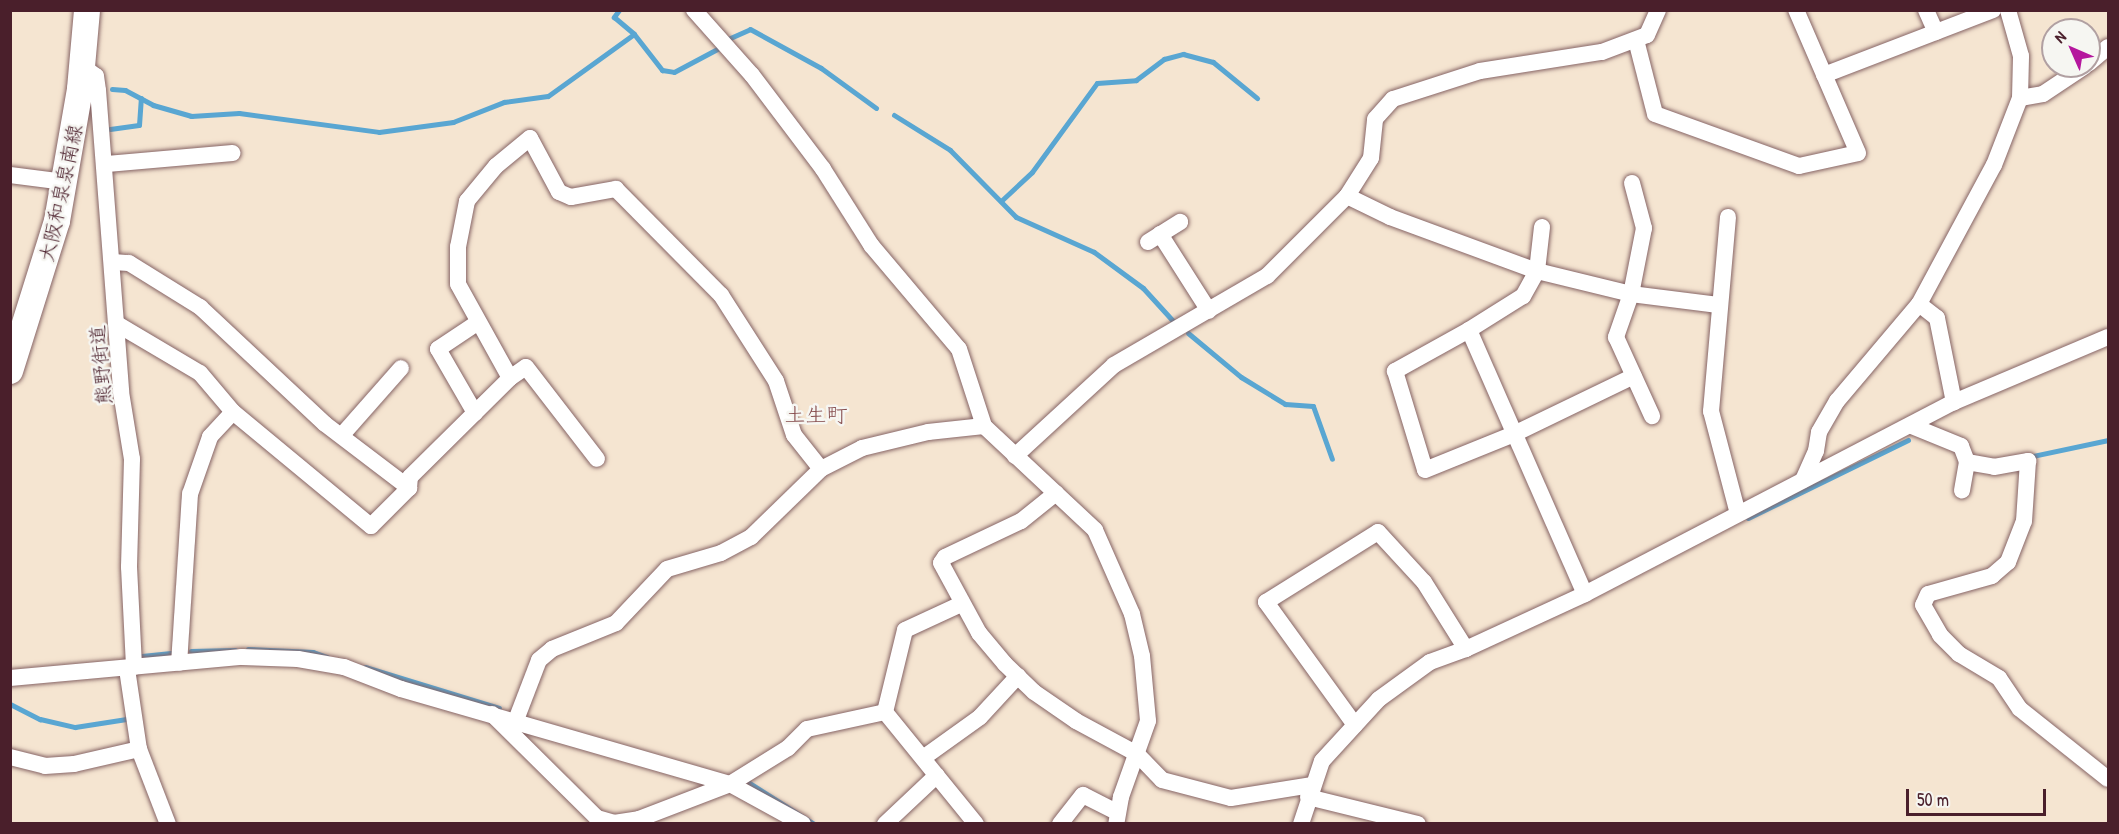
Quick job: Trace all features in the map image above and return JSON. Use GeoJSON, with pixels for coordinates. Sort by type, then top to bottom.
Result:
{"type":"FeatureCollection","features":[{"type":"Feature","properties":{"kind":"main road","name":"大阪和泉泉南線"},"geometry":{"type":"LineString","coordinates":[[10,371],[49,253],[65,182],[82,66],[87,10]]}},
{"type":"Feature","properties":{"kind":"street"},"geometry":{"type":"LineString","coordinates":[[694,10],[752,75],[823,169],[871,244],[959,349],[984,426],[1095,530],[1132,614],[1142,656],[1148,721],[1117,818],[1083,795],[1060,824]]}},
{"type":"Feature","properties":{"kind":"street"},"geometry":{"type":"LineString","coordinates":[[1015,456],[1114,365],[1161,334],[1209,311],[1267,276],[1347,196],[1371,158],[1375,119],[1393,99],[1480,71],[1602,52],[1647,35],[1658,10]]}},
{"type":"Feature","properties":{"kind":"street"},"geometry":{"type":"LineString","coordinates":[[1636,40],[1655,114],[1799,166],[1858,153],[1796,10]]}},
{"type":"Feature","properties":{"kind":"street"},"geometry":{"type":"LineString","coordinates":[[1926,10],[1936,32]]}},
{"type":"Feature","properties":{"kind":"street"},"geometry":{"type":"LineString","coordinates":[[1824,75],[1993,10]]}},
{"type":"Feature","properties":{"kind":"street"},"geometry":{"type":"LineString","coordinates":[[1803,480],[1816,451],[1819,432],[1836,401],[1919,304],[1994,165],[2020,98],[2021,56],[2008,10]]}},
{"type":"Feature","properties":{"kind":"street","name":"熊野街道"},"geometry":{"type":"LineString","coordinates":[[82,66],[96,76],[106,164],[121,392],[132,459],[129,567],[130,668],[139,749],[168,824]]}},
{"type":"Feature","properties":{"kind":"street"},"geometry":{"type":"LineString","coordinates":[[2020,98],[2043,94],[2067,78]]}},
{"type":"Feature","properties":{"kind":"street"},"geometry":{"type":"LineString","coordinates":[[510,378],[477,323],[458,284],[458,247],[467,201],[496,166],[530,138],[559,192],[571,197],[616,189],[721,295],[776,381],[794,435],[821,469]]}},
{"type":"Feature","properties":{"kind":"street"},"geometry":{"type":"LineString","coordinates":[[106,164],[233,153]]}},
{"type":"Feature","properties":{"kind":"street"},"geometry":{"type":"LineString","coordinates":[[10,176],[65,182]]}},
{"type":"Feature","properties":{"kind":"street"},"geometry":{"type":"LineString","coordinates":[[1632,183],[1644,228],[1631,294],[1616,337],[1652,416]]}},
{"type":"Feature","properties":{"kind":"street"},"geometry":{"type":"LineString","coordinates":[[1347,196],[1390,217],[1538,271],[1631,294],[1718,305]]}},
{"type":"Feature","properties":{"kind":"street"},"geometry":{"type":"LineString","coordinates":[[1728,217],[1718,305],[1711,411],[1738,514]]}},
{"type":"Feature","properties":{"kind":"street"},"geometry":{"type":"LineString","coordinates":[[1180,222],[1154,238],[1209,311]]}},
{"type":"Feature","properties":{"kind":"street"},"geometry":{"type":"LineString","coordinates":[[1542,227],[1538,271],[1523,296],[1469,330],[1395,371],[1425,470],[1514,434],[1634,376]]}},
{"type":"Feature","properties":{"kind":"street"},"geometry":{"type":"LineString","coordinates":[[113,261],[129,263],[200,308],[291,394],[409,488]]}},
{"type":"Feature","properties":{"kind":"street"},"geometry":{"type":"LineString","coordinates":[[1919,304],[1937,318],[1954,402]]}},
{"type":"Feature","properties":{"kind":"street"},"geometry":{"type":"LineString","coordinates":[[475,412],[438,349],[477,323]]}},
{"type":"Feature","properties":{"kind":"street"},"geometry":{"type":"LineString","coordinates":[[117,324],[200,373],[233,412],[370,526],[409,488],[410,477],[510,378],[526,367],[597,459]]}},
{"type":"Feature","properties":{"kind":"street"},"geometry":{"type":"LineString","coordinates":[[1469,330],[1585,594]]}},
{"type":"Feature","properties":{"kind":"street"},"geometry":{"type":"LineString","coordinates":[[1300,824],[1322,761],[1379,699],[1430,662],[1466,649],[1585,594],[1912,426],[1954,402],[2109,337]]}},
{"type":"Feature","properties":{"kind":"street"},"geometry":{"type":"LineString","coordinates":[[342,435],[402,368]]}},
{"type":"Feature","properties":{"kind":"street"},"geometry":{"type":"LineString","coordinates":[[179,663],[190,494],[210,437],[233,412]]}},
{"type":"Feature","properties":{"kind":"street"},"geometry":{"type":"LineString","coordinates":[[516,720],[539,660],[552,649],[616,623],[667,569],[721,554],[751,537],[821,469],[862,448],[928,432],[984,426]]}},
{"type":"Feature","properties":{"kind":"street"},"geometry":{"type":"LineString","coordinates":[[1912,426],[1961,446],[1967,462],[1962,491]]}},
{"type":"Feature","properties":{"kind":"street"},"geometry":{"type":"LineString","coordinates":[[1967,462],[1994,467],[2028,461],[2024,521],[2008,562],[1992,576],[1928,594],[1923,605],[1940,635],[1959,654],[1999,678],[2020,709],[2109,779]]}},
{"type":"Feature","properties":{"kind":"street"},"geometry":{"type":"LineString","coordinates":[[1056,493],[1020,521],[945,557],[941,563],[961,604],[979,633],[1018,676],[1076,721],[1137,754],[1162,780],[1232,798],[1310,791],[1418,824]]}},
{"type":"Feature","properties":{"kind":"street"},"geometry":{"type":"LineString","coordinates":[[1355,725],[1266,602],[1378,532],[1424,582],[1466,649]]}},
{"type":"Feature","properties":{"kind":"street"},"geometry":{"type":"LineString","coordinates":[[885,712],[905,630],[961,604]]}},
{"type":"Feature","properties":{"kind":"street"},"geometry":{"type":"LineString","coordinates":[[10,678],[242,657],[297,659],[344,668],[401,689],[516,720],[730,784],[803,824]]}},
{"type":"Feature","properties":{"kind":"street"},"geometry":{"type":"LineString","coordinates":[[923,758],[980,717],[1018,676]]}},
{"type":"Feature","properties":{"kind":"street"},"geometry":{"type":"LineString","coordinates":[[492,714],[597,818],[614,823],[638,821],[730,784],[788,748],[807,729],[885,712]]}},
{"type":"Feature","properties":{"kind":"street"},"geometry":{"type":"LineString","coordinates":[[885,712],[976,824]]}},
{"type":"Feature","properties":{"kind":"street"},"geometry":{"type":"LineString","coordinates":[[10,757],[45,766],[74,764],[139,749]]}},
{"type":"Feature","properties":{"kind":"street"},"geometry":{"type":"LineString","coordinates":[[885,824],[937,776]]}},
{"type":"Feature","properties":{"kind":"waterway"},"geometry":{"type":"LineString","coordinates":[[619,10],[614,17],[634,34]]}},
{"type":"Feature","properties":{"kind":"waterway"},"geometry":{"type":"LineString","coordinates":[[728,39],[750,29],[821,68],[876,108]]}},
{"type":"Feature","properties":{"kind":"waterway"},"geometry":{"type":"LineString","coordinates":[[112,89],[125,90],[153,105],[191,116],[239,113],[379,132],[453,122],[504,102],[548,96],[634,34],[662,70],[674,72],[717,49]]}},
{"type":"Feature","properties":{"kind":"waterway"},"geometry":{"type":"LineString","coordinates":[[1001,201],[1032,172],[1097,83],[1136,80],[1164,59],[1183,54],[1213,62],[1257,98]]}},
{"type":"Feature","properties":{"kind":"waterway"},"geometry":{"type":"LineString","coordinates":[[110,129],[139,125],[141,98]]}},
{"type":"Feature","properties":{"kind":"waterway"},"geometry":{"type":"LineString","coordinates":[[894,115],[950,150],[1016,217],[1094,252],[1143,288],[1173,321]]}},
{"type":"Feature","properties":{"kind":"waterway"},"geometry":{"type":"LineString","coordinates":[[1188,333],[1241,377],[1285,404],[1313,406],[1332,459]]}},
{"type":"Feature","properties":{"kind":"waterway"},"geometry":{"type":"LineString","coordinates":[[1748,518],[1908,440]]}},
{"type":"Feature","properties":{"kind":"waterway"},"geometry":{"type":"LineString","coordinates":[[2028,457],[2108,440]]}},
{"type":"Feature","properties":{"kind":"waterway"},"geometry":{"type":"LineString","coordinates":[[248,649],[313,652],[327,657]]}},
{"type":"Feature","properties":{"kind":"waterway"},"geometry":{"type":"LineString","coordinates":[[191,651],[235,650]]}},
{"type":"Feature","properties":{"kind":"waterway"},"geometry":{"type":"LineString","coordinates":[[142,656],[171,653]]}},
{"type":"Feature","properties":{"kind":"waterway"},"geometry":{"type":"LineString","coordinates":[[365,667],[499,708]]}},
{"type":"Feature","properties":{"kind":"waterway"},"geometry":{"type":"LineString","coordinates":[[10,704],[40,719],[75,727],[126,719]]}},
{"type":"Feature","properties":{"kind":"waterway"},"geometry":{"type":"LineString","coordinates":[[748,782],[814,824]]}},
{"type":"Feature","properties":{"kind":"district","name":"土生町"},"geometry":{"type":"Point","coordinates":[816,415]}}]}
